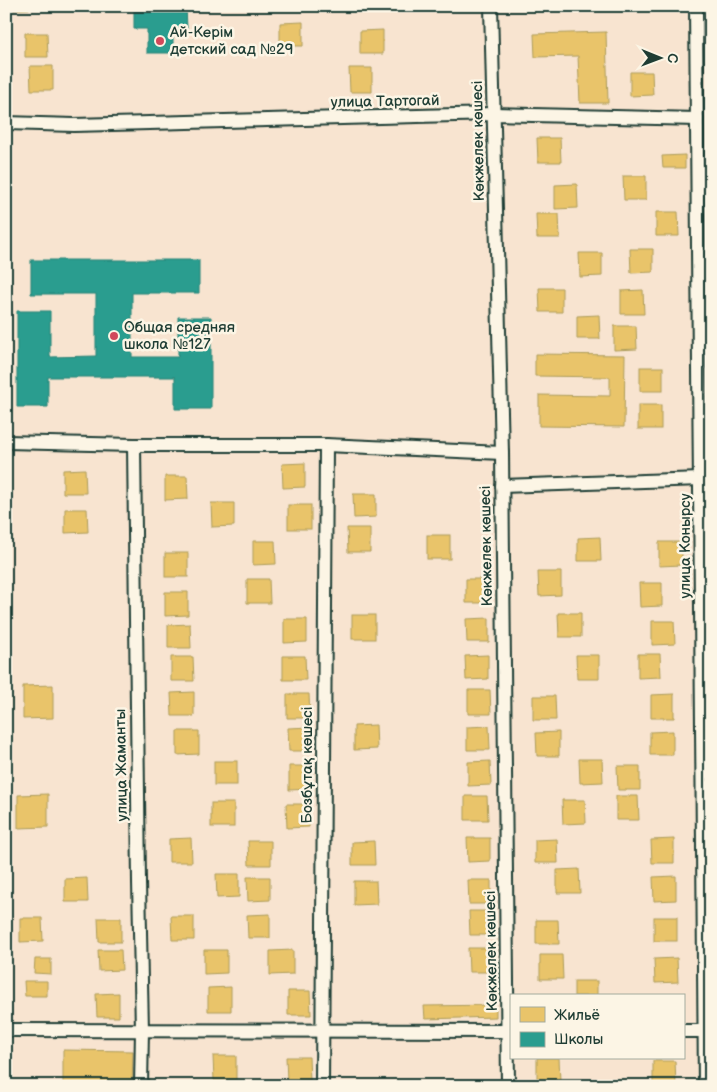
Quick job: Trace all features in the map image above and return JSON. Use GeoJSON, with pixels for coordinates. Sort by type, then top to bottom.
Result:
{"type":"FeatureCollection","features":[{"type":"Feature","properties":{"kind":"street","name":"Көкжелек көшесі"},"geometry":{"type":"LineString","coordinates":[[491,6],[502,453],[509,1031],[508,1086]]}},
{"type":"Feature","properties":{"kind":"street","name":"улица Конырсу"},"geometry":{"type":"LineString","coordinates":[[696,6],[706,476],[708,1031],[705,1086]]}},
{"type":"Feature","properties":{"kind":"street","name":"улица Тартогай"},"geometry":{"type":"LineString","coordinates":[[6,123],[74,125],[494,114],[697,119]]}},
{"type":"Feature","properties":{"kind":"street"},"geometry":{"type":"LineString","coordinates":[[6,442],[326,445],[502,453]]}},
{"type":"Feature","properties":{"kind":"street","name":"улица Жаманты"},"geometry":{"type":"LineString","coordinates":[[134,444],[142,1086]]}},
{"type":"Feature","properties":{"kind":"street","name":"Бозбұтақ көшесі"},"geometry":{"type":"LineString","coordinates":[[322,1086],[326,445]]}},
{"type":"Feature","properties":{"kind":"street"},"geometry":{"type":"LineString","coordinates":[[502,486],[706,476]]}},
{"type":"Feature","properties":{"kind":"street"},"geometry":{"type":"LineString","coordinates":[[6,1030],[509,1031]]}},
{"type":"Feature","properties":{"kind":"street"},"geometry":{"type":"LineString","coordinates":[[684,1031],[708,1031]]}},
{"type":"Feature","properties":{"kind":"building: Жильё"},"geometry":{"type":"Polygon","coordinates":[[[7,6],[29,6],[29,9],[7,10],[7,6]]]}},
{"type":"Feature","properties":{"kind":"building: Жильё"},"geometry":{"type":"Polygon","coordinates":[[[303,22],[303,46],[280,46],[280,23],[303,22]]]}},
{"type":"Feature","properties":{"kind":"building: Жильё"},"geometry":{"type":"Polygon","coordinates":[[[383,30],[383,54],[360,54],[360,31],[383,30]]]}},
{"type":"Feature","properties":{"kind":"building: Жильё"},"geometry":{"type":"Polygon","coordinates":[[[606,32],[608,103],[580,103],[578,56],[535,57],[534,34],[606,32]]]}},
{"type":"Feature","properties":{"kind":"building: Жильё"},"geometry":{"type":"Polygon","coordinates":[[[25,33],[47,33],[48,57],[25,57],[25,33]]]}},
{"type":"Feature","properties":{"kind":"building: Жильё"},"geometry":{"type":"Polygon","coordinates":[[[30,66],[53,66],[53,90],[31,90],[30,66]]]}},
{"type":"Feature","properties":{"kind":"building: Жильё"},"geometry":{"type":"Polygon","coordinates":[[[349,68],[372,68],[372,92],[350,92],[349,68]]]}},
{"type":"Feature","properties":{"kind":"building: Жильё"},"geometry":{"type":"Polygon","coordinates":[[[630,72],[652,72],[653,95],[630,96],[630,72]]]}},
{"type":"Feature","properties":{"kind":"building: Жильё"},"geometry":{"type":"Polygon","coordinates":[[[537,138],[560,138],[561,162],[538,162],[537,138]]]}},
{"type":"Feature","properties":{"kind":"building: Жильё"},"geometry":{"type":"Polygon","coordinates":[[[685,155],[685,168],[663,168],[662,156],[685,155]]]}},
{"type":"Feature","properties":{"kind":"building: Жильё"},"geometry":{"type":"Polygon","coordinates":[[[623,176],[646,176],[646,200],[624,200],[623,176]]]}},
{"type":"Feature","properties":{"kind":"building: Жильё"},"geometry":{"type":"Polygon","coordinates":[[[577,184],[578,208],[555,209],[555,185],[577,184]]]}},
{"type":"Feature","properties":{"kind":"building: Жильё"},"geometry":{"type":"Polygon","coordinates":[[[656,212],[678,212],[679,236],[656,236],[656,212]]]}},
{"type":"Feature","properties":{"kind":"building: Жильё"},"geometry":{"type":"Polygon","coordinates":[[[536,214],[559,214],[560,238],[537,238],[536,214]]]}},
{"type":"Feature","properties":{"kind":"building: Жильё"},"geometry":{"type":"Polygon","coordinates":[[[630,249],[653,249],[653,272],[631,273],[630,249]]]}},
{"type":"Feature","properties":{"kind":"building: Жильё"},"geometry":{"type":"Polygon","coordinates":[[[579,253],[602,253],[602,276],[580,277],[579,253]]]}},
{"type":"Feature","properties":{"kind":"building: Жильё"},"geometry":{"type":"Polygon","coordinates":[[[539,288],[562,288],[562,312],[540,312],[539,288]]]}},
{"type":"Feature","properties":{"kind":"building: Жильё"},"geometry":{"type":"Polygon","coordinates":[[[643,290],[644,314],[621,314],[621,291],[643,290]]]}},
{"type":"Feature","properties":{"kind":"building: Жильё"},"geometry":{"type":"Polygon","coordinates":[[[599,315],[600,339],[577,339],[577,316],[599,315]]]}},
{"type":"Feature","properties":{"kind":"building: Жильё"},"geometry":{"type":"Polygon","coordinates":[[[614,326],[636,326],[637,349],[614,350],[614,326]]]}},
{"type":"Feature","properties":{"kind":"building: Жильё"},"geometry":{"type":"Polygon","coordinates":[[[535,354],[625,355],[624,427],[539,426],[539,395],[610,396],[610,377],[535,376],[535,354]]]}},
{"type":"Feature","properties":{"kind":"building: Жильё"},"geometry":{"type":"Polygon","coordinates":[[[640,367],[663,367],[663,391],[640,391],[640,367]]]}},
{"type":"Feature","properties":{"kind":"building: Жильё"},"geometry":{"type":"Polygon","coordinates":[[[638,405],[661,405],[661,429],[638,429],[638,405]]]}},
{"type":"Feature","properties":{"kind":"building: Жильё"},"geometry":{"type":"Polygon","coordinates":[[[305,463],[305,487],[283,488],[282,464],[305,463]]]}},
{"type":"Feature","properties":{"kind":"building: Жильё"},"geometry":{"type":"Polygon","coordinates":[[[85,469],[86,493],[63,493],[63,470],[85,469]]]}},
{"type":"Feature","properties":{"kind":"building: Жильё"},"geometry":{"type":"Polygon","coordinates":[[[165,476],[187,476],[188,499],[165,500],[165,476]]]}},
{"type":"Feature","properties":{"kind":"building: Жильё"},"geometry":{"type":"Polygon","coordinates":[[[353,494],[376,494],[376,517],[354,518],[353,494]]]}},
{"type":"Feature","properties":{"kind":"building: Жильё"},"geometry":{"type":"Polygon","coordinates":[[[211,503],[234,503],[234,526],[212,527],[211,503]]]}},
{"type":"Feature","properties":{"kind":"building: Жильё"},"geometry":{"type":"Polygon","coordinates":[[[288,505],[311,505],[311,529],[288,529],[288,505]]]}},
{"type":"Feature","properties":{"kind":"building: Жильё"},"geometry":{"type":"Polygon","coordinates":[[[65,509],[87,509],[88,532],[65,533],[65,509]]]}},
{"type":"Feature","properties":{"kind":"building: Жильё"},"geometry":{"type":"Polygon","coordinates":[[[347,528],[370,528],[370,552],[348,552],[347,528]]]}},
{"type":"Feature","properties":{"kind":"building: Жильё"},"geometry":{"type":"Polygon","coordinates":[[[427,535],[450,535],[450,559],[427,559],[427,535]]]}},
{"type":"Feature","properties":{"kind":"building: Жильё"},"geometry":{"type":"Polygon","coordinates":[[[600,537],[601,561],[578,561],[578,538],[600,537]]]}},
{"type":"Feature","properties":{"kind":"building: Жильё"},"geometry":{"type":"Polygon","coordinates":[[[253,541],[275,541],[276,564],[253,565],[253,541]]]}},
{"type":"Feature","properties":{"kind":"building: Жильё"},"geometry":{"type":"Polygon","coordinates":[[[659,542],[682,542],[682,565],[659,566],[659,542]]]}},
{"type":"Feature","properties":{"kind":"building: Жильё"},"geometry":{"type":"Polygon","coordinates":[[[165,553],[188,553],[188,577],[165,577],[165,553]]]}},
{"type":"Feature","properties":{"kind":"building: Жильё"},"geometry":{"type":"Polygon","coordinates":[[[538,572],[561,572],[561,595],[539,596],[538,572]]]}},
{"type":"Feature","properties":{"kind":"building: Жильё"},"geometry":{"type":"Polygon","coordinates":[[[247,579],[269,579],[270,603],[247,603],[247,579]]]}},
{"type":"Feature","properties":{"kind":"building: Жильё"},"geometry":{"type":"Polygon","coordinates":[[[466,579],[488,579],[489,603],[466,603],[466,579]]]}},
{"type":"Feature","properties":{"kind":"building: Жильё"},"geometry":{"type":"Polygon","coordinates":[[[639,583],[662,583],[662,606],[640,607],[639,583]]]}},
{"type":"Feature","properties":{"kind":"building: Жильё"},"geometry":{"type":"Polygon","coordinates":[[[165,592],[188,592],[188,615],[165,616],[165,592]]]}},
{"type":"Feature","properties":{"kind":"building: Жильё"},"geometry":{"type":"Polygon","coordinates":[[[558,613],[581,613],[581,637],[559,637],[558,613]]]}},
{"type":"Feature","properties":{"kind":"building: Жильё"},"geometry":{"type":"Polygon","coordinates":[[[352,615],[375,615],[375,639],[352,639],[352,615]]]}},
{"type":"Feature","properties":{"kind":"building: Жильё"},"geometry":{"type":"Polygon","coordinates":[[[489,618],[489,642],[467,642],[466,619],[489,618]]]}},
{"type":"Feature","properties":{"kind":"building: Жильё"},"geometry":{"type":"Polygon","coordinates":[[[284,619],[307,619],[307,642],[284,643],[284,619]]]}},
{"type":"Feature","properties":{"kind":"building: Жильё"},"geometry":{"type":"Polygon","coordinates":[[[652,621],[674,621],[675,644],[652,645],[652,621]]]}},
{"type":"Feature","properties":{"kind":"building: Жильё"},"geometry":{"type":"Polygon","coordinates":[[[190,624],[191,648],[168,648],[168,625],[190,624]]]}},
{"type":"Feature","properties":{"kind":"building: Жильё"},"geometry":{"type":"Polygon","coordinates":[[[638,654],[660,654],[661,677],[638,678],[638,654]]]}},
{"type":"Feature","properties":{"kind":"building: Жильё"},"geometry":{"type":"Polygon","coordinates":[[[488,655],[488,679],[466,680],[465,656],[488,655]]]}},
{"type":"Feature","properties":{"kind":"building: Жильё"},"geometry":{"type":"Polygon","coordinates":[[[576,655],[599,655],[599,679],[577,679],[576,655]]]}},
{"type":"Feature","properties":{"kind":"building: Жильё"},"geometry":{"type":"Polygon","coordinates":[[[283,656],[305,656],[306,680],[283,680],[283,656]]]}},
{"type":"Feature","properties":{"kind":"building: Жильё"},"geometry":{"type":"Polygon","coordinates":[[[171,657],[193,657],[194,681],[171,681],[171,657]]]}},
{"type":"Feature","properties":{"kind":"building: Жильё"},"geometry":{"type":"Polygon","coordinates":[[[53,685],[53,718],[23,719],[23,686],[53,685]]]}},
{"type":"Feature","properties":{"kind":"building: Жильё"},"geometry":{"type":"Polygon","coordinates":[[[468,690],[490,690],[491,714],[468,714],[468,690]]]}},
{"type":"Feature","properties":{"kind":"building: Жильё"},"geometry":{"type":"Polygon","coordinates":[[[194,692],[194,716],[172,716],[171,693],[194,692]]]}},
{"type":"Feature","properties":{"kind":"building: Жильё"},"geometry":{"type":"Polygon","coordinates":[[[287,694],[309,694],[310,718],[287,718],[287,694]]]}},
{"type":"Feature","properties":{"kind":"building: Жильё"},"geometry":{"type":"Polygon","coordinates":[[[674,694],[674,718],[651,718],[651,695],[674,694]]]}},
{"type":"Feature","properties":{"kind":"building: Жильё"},"geometry":{"type":"Polygon","coordinates":[[[533,696],[555,696],[556,720],[533,720],[533,696]]]}},
{"type":"Feature","properties":{"kind":"building: Жильё"},"geometry":{"type":"Polygon","coordinates":[[[376,725],[377,749],[354,750],[354,726],[376,725]]]}},
{"type":"Feature","properties":{"kind":"building: Жильё"},"geometry":{"type":"Polygon","coordinates":[[[489,726],[490,750],[467,750],[467,727],[489,726]]]}},
{"type":"Feature","properties":{"kind":"building: Жильё"},"geometry":{"type":"Polygon","coordinates":[[[311,727],[312,751],[289,751],[288,728],[311,727]]]}},
{"type":"Feature","properties":{"kind":"building: Жильё"},"geometry":{"type":"Polygon","coordinates":[[[177,731],[199,731],[199,754],[177,755],[177,731]]]}},
{"type":"Feature","properties":{"kind":"building: Жильё"},"geometry":{"type":"Polygon","coordinates":[[[673,731],[673,755],[650,755],[650,732],[673,731]]]}},
{"type":"Feature","properties":{"kind":"building: Жильё"},"geometry":{"type":"Polygon","coordinates":[[[559,732],[559,756],[537,756],[536,733],[559,732]]]}},
{"type":"Feature","properties":{"kind":"building: Жильё"},"geometry":{"type":"Polygon","coordinates":[[[579,759],[602,759],[603,782],[580,783],[579,759]]]}},
{"type":"Feature","properties":{"kind":"building: Жильё"},"geometry":{"type":"Polygon","coordinates":[[[214,761],[237,761],[237,785],[214,785],[214,761]]]}},
{"type":"Feature","properties":{"kind":"building: Жильё"},"geometry":{"type":"Polygon","coordinates":[[[490,761],[491,785],[468,786],[468,762],[490,761]]]}},
{"type":"Feature","properties":{"kind":"building: Жильё"},"geometry":{"type":"Polygon","coordinates":[[[289,766],[312,766],[312,789],[289,790],[289,766]]]}},
{"type":"Feature","properties":{"kind":"building: Жильё"},"geometry":{"type":"Polygon","coordinates":[[[617,766],[640,766],[640,790],[618,790],[617,766]]]}},
{"type":"Feature","properties":{"kind":"building: Жильё"},"geometry":{"type":"Polygon","coordinates":[[[48,794],[48,827],[18,828],[18,795],[48,794]]]}},
{"type":"Feature","properties":{"kind":"building: Жильё"},"geometry":{"type":"Polygon","coordinates":[[[465,796],[487,796],[488,820],[465,820],[465,796]]]}},
{"type":"Feature","properties":{"kind":"building: Жильё"},"geometry":{"type":"Polygon","coordinates":[[[616,796],[638,796],[639,820],[616,820],[616,796]]]}},
{"type":"Feature","properties":{"kind":"building: Жильё"},"geometry":{"type":"Polygon","coordinates":[[[562,800],[585,800],[586,823],[563,824],[562,800]]]}},
{"type":"Feature","properties":{"kind":"building: Жильё"},"geometry":{"type":"Polygon","coordinates":[[[211,803],[234,803],[234,827],[211,827],[211,803]]]}},
{"type":"Feature","properties":{"kind":"building: Жильё"},"geometry":{"type":"Polygon","coordinates":[[[286,804],[309,804],[309,827],[287,828],[286,804]]]}},
{"type":"Feature","properties":{"kind":"building: Жильё"},"geometry":{"type":"Polygon","coordinates":[[[191,838],[192,862],[169,862],[169,839],[191,838]]]}},
{"type":"Feature","properties":{"kind":"building: Жильё"},"geometry":{"type":"Polygon","coordinates":[[[467,838],[490,838],[490,861],[468,862],[467,838]]]}},
{"type":"Feature","properties":{"kind":"building: Жильё"},"geometry":{"type":"Polygon","coordinates":[[[557,839],[558,863],[535,863],[535,840],[557,839]]]}},
{"type":"Feature","properties":{"kind":"building: Жильё"},"geometry":{"type":"Polygon","coordinates":[[[674,839],[674,863],[652,863],[651,840],[674,839]]]}},
{"type":"Feature","properties":{"kind":"building: Жильё"},"geometry":{"type":"Polygon","coordinates":[[[248,841],[271,841],[271,865],[249,865],[248,841]]]}},
{"type":"Feature","properties":{"kind":"building: Жильё"},"geometry":{"type":"Polygon","coordinates":[[[374,841],[375,865],[352,865],[352,842],[374,841]]]}},
{"type":"Feature","properties":{"kind":"building: Жильё"},"geometry":{"type":"Polygon","coordinates":[[[579,869],[580,893],[557,893],[557,870],[579,869]]]}},
{"type":"Feature","properties":{"kind":"building: Жильё"},"geometry":{"type":"Polygon","coordinates":[[[216,874],[239,874],[239,897],[217,898],[216,874]]]}},
{"type":"Feature","properties":{"kind":"building: Жильё"},"geometry":{"type":"Polygon","coordinates":[[[676,876],[676,900],[654,901],[653,877],[676,876]]]}},
{"type":"Feature","properties":{"kind":"building: Жильё"},"geometry":{"type":"Polygon","coordinates":[[[247,877],[270,877],[270,900],[248,901],[247,877]]]}},
{"type":"Feature","properties":{"kind":"building: Жильё"},"geometry":{"type":"Polygon","coordinates":[[[87,878],[88,902],[65,902],[65,879],[87,878]]]}},
{"type":"Feature","properties":{"kind":"building: Жильё"},"geometry":{"type":"Polygon","coordinates":[[[468,880],[491,880],[491,904],[469,904],[468,880]]]}},
{"type":"Feature","properties":{"kind":"building: Жильё"},"geometry":{"type":"Polygon","coordinates":[[[354,881],[376,881],[377,904],[354,905],[354,881]]]}},
{"type":"Feature","properties":{"kind":"building: Жильё"},"geometry":{"type":"Polygon","coordinates":[[[469,911],[492,911],[492,935],[470,935],[469,911]]]}},
{"type":"Feature","properties":{"kind":"building: Жильё"},"geometry":{"type":"Polygon","coordinates":[[[270,914],[270,938],[248,938],[247,915],[270,914]]]}},
{"type":"Feature","properties":{"kind":"building: Жильё"},"geometry":{"type":"Polygon","coordinates":[[[171,916],[194,916],[194,940],[172,940],[171,916]]]}},
{"type":"Feature","properties":{"kind":"building: Жильё"},"geometry":{"type":"Polygon","coordinates":[[[654,917],[677,917],[677,941],[654,941],[654,917]]]}},
{"type":"Feature","properties":{"kind":"building: Жильё"},"geometry":{"type":"Polygon","coordinates":[[[20,918],[42,918],[43,941],[20,942],[20,918]]]}},
{"type":"Feature","properties":{"kind":"building: Жильё"},"geometry":{"type":"Polygon","coordinates":[[[98,918],[121,918],[121,942],[99,942],[98,918]]]}},
{"type":"Feature","properties":{"kind":"building: Жильё"},"geometry":{"type":"Polygon","coordinates":[[[536,920],[558,920],[559,944],[536,944],[536,920]]]}},
{"type":"Feature","properties":{"kind":"building: Жильё"},"geometry":{"type":"Polygon","coordinates":[[[468,948],[491,948],[491,972],[469,972],[468,948]]]}},
{"type":"Feature","properties":{"kind":"building: Жильё"},"geometry":{"type":"Polygon","coordinates":[[[98,950],[121,950],[122,970],[99,971],[98,950]]]}},
{"type":"Feature","properties":{"kind":"building: Жильё"},"geometry":{"type":"Polygon","coordinates":[[[204,950],[227,950],[227,973],[204,974],[204,950]]]}},
{"type":"Feature","properties":{"kind":"building: Жильё"},"geometry":{"type":"Polygon","coordinates":[[[293,950],[293,974],[270,975],[270,951],[293,950]]]}},
{"type":"Feature","properties":{"kind":"building: Жильё"},"geometry":{"type":"Polygon","coordinates":[[[540,955],[562,955],[563,979],[540,979],[540,955]]]}},
{"type":"Feature","properties":{"kind":"building: Жильё"},"geometry":{"type":"Polygon","coordinates":[[[677,958],[678,982],[655,983],[654,959],[677,958]]]}},
{"type":"Feature","properties":{"kind":"building: Жильё"},"geometry":{"type":"Polygon","coordinates":[[[35,959],[51,959],[51,974],[34,973],[35,959]]]}},
{"type":"Feature","properties":{"kind":"building: Жильё"},"geometry":{"type":"Polygon","coordinates":[[[24,981],[47,981],[47,996],[25,996],[24,981]]]}},
{"type":"Feature","properties":{"kind":"building: Жильё"},"geometry":{"type":"Polygon","coordinates":[[[574,981],[597,981],[597,994],[574,994],[574,981]]]}},
{"type":"Feature","properties":{"kind":"building: Жильё"},"geometry":{"type":"Polygon","coordinates":[[[231,987],[231,1011],[208,1011],[208,988],[231,987]]]}},
{"type":"Feature","properties":{"kind":"building: Жильё"},"geometry":{"type":"Polygon","coordinates":[[[288,991],[310,991],[311,1015],[288,1015],[288,991]]]}},
{"type":"Feature","properties":{"kind":"building: Жильё"},"geometry":{"type":"Polygon","coordinates":[[[119,993],[119,1017],[97,1017],[96,994],[119,993]]]}},
{"type":"Feature","properties":{"kind":"building: Жильё"},"geometry":{"type":"Polygon","coordinates":[[[496,1005],[496,1017],[425,1019],[424,1006],[496,1005]]]}},
{"type":"Feature","properties":{"kind":"building: Жильё"},"geometry":{"type":"Polygon","coordinates":[[[63,1050],[133,1051],[132,1086],[63,1086],[63,1050]]]}},
{"type":"Feature","properties":{"kind":"building: Жильё"},"geometry":{"type":"Polygon","coordinates":[[[213,1056],[236,1056],[236,1080],[214,1080],[213,1056]]]}},
{"type":"Feature","properties":{"kind":"building: Жильё"},"geometry":{"type":"Polygon","coordinates":[[[286,1057],[309,1057],[310,1081],[287,1081],[286,1057]]]}},
{"type":"Feature","properties":{"kind":"building: Жильё"},"geometry":{"type":"Polygon","coordinates":[[[537,1060],[559,1060],[560,1081],[537,1082],[537,1060]]]}},
{"type":"Feature","properties":{"kind":"building: Жильё"},"geometry":{"type":"Polygon","coordinates":[[[653,1061],[675,1061],[676,1085],[653,1085],[653,1061]]]}},
{"type":"Feature","properties":{"kind":"building: Школы","name":"Ай-Керім детский сад №29"},"geometry":{"type":"Polygon","coordinates":[[[134,6],[186,6],[187,29],[173,29],[173,53],[147,53],[147,29],[134,29],[134,6]]]}},
{"type":"Feature","properties":{"kind":"building: Школы","name":"Общая средняя школа №127"},"geometry":{"type":"Polygon","coordinates":[[[31,260],[199,260],[199,293],[132,293],[132,357],[178,357],[178,317],[211,317],[211,409],[175,409],[175,377],[48,377],[48,407],[17,407],[17,311],[50,311],[50,357],[96,356],[96,294],[31,294],[31,260]]]}},
{"type":"Feature","properties":{"kind":"place","name":"Ай-Керім детский сад №29"},"geometry":{"type":"Point","coordinates":[160,41]}},
{"type":"Feature","properties":{"kind":"place","name":"Общая средняя школа №127"},"geometry":{"type":"Point","coordinates":[114,336]}}]}
